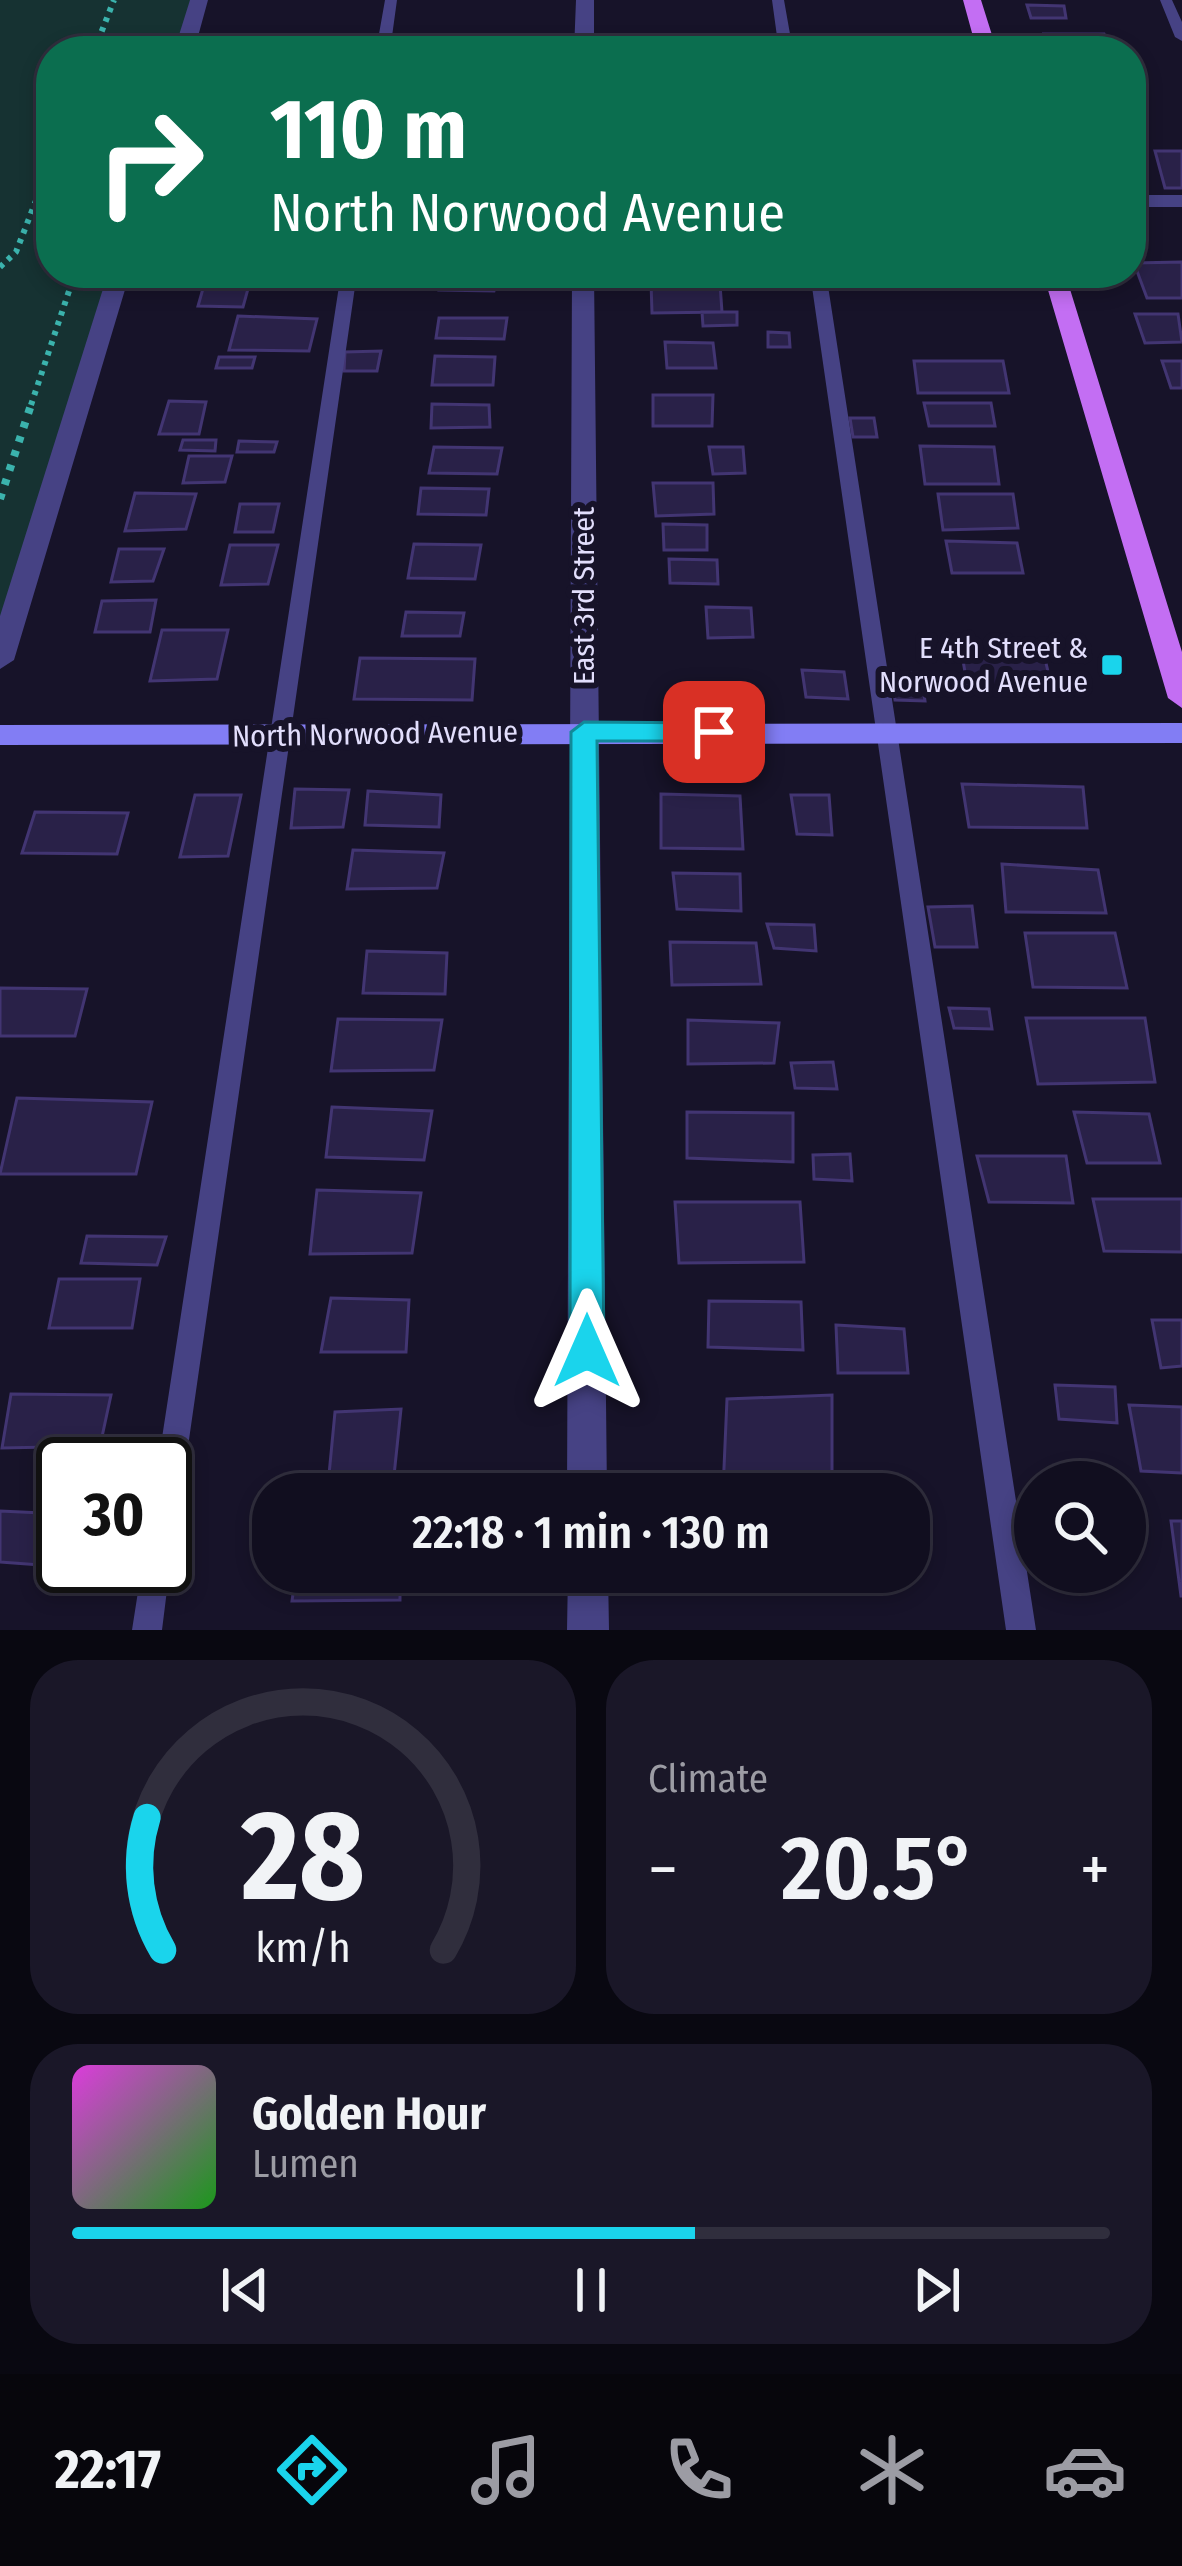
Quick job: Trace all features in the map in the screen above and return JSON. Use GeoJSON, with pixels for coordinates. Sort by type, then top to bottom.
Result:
{"type":"FeatureCollection","features":[{"type":"Feature","properties":{"kind":"main road"},"geometry":{"type":"LineString","coordinates":[[972,0],[983,36]]}},
{"type":"Feature","properties":{"kind":"main road"},"geometry":{"type":"LineString","coordinates":[[1059,288],[1182,698]]}},
{"type":"Feature","properties":{"kind":"street"},"geometry":{"type":"LineString","coordinates":[[188,36],[199,0]]}},
{"type":"Feature","properties":{"kind":"street"},"geometry":{"type":"LineString","coordinates":[[584,36],[585,0]]}},
{"type":"Feature","properties":{"kind":"street"},"geometry":{"type":"LineString","coordinates":[[1146,201],[1182,201]]}},
{"type":"Feature","properties":{"kind":"street"},"geometry":{"type":"LineString","coordinates":[[0,660],[113,288]]}},
{"type":"Feature","properties":{"kind":"street","name":"East 3rd Street"},"geometry":{"type":"LineString","coordinates":[[583,288],[587,1473]]}},
{"type":"Feature","properties":{"kind":"street","name":"North Norwood Avenue"},"geometry":{"type":"LineString","coordinates":[[0,735],[1182,733]]}},
{"type":"Feature","properties":{"kind":"street"},"geometry":{"type":"LineString","coordinates":[[588,1593],[588,1630]]}},
{"type":"Feature","properties":{"kind":"lane"},"geometry":{"type":"LineString","coordinates":[[385,36],[391,0]]}},
{"type":"Feature","properties":{"kind":"lane"},"geometry":{"type":"LineString","coordinates":[[778,0],[784,36]]}},
{"type":"Feature","properties":{"kind":"lane"},"geometry":{"type":"LineString","coordinates":[[1166,0],[1182,37]]}},
{"type":"Feature","properties":{"kind":"lane"},"geometry":{"type":"LineString","coordinates":[[176,1437],[348,288]]}},
{"type":"Feature","properties":{"kind":"lane"},"geometry":{"type":"LineString","coordinates":[[820,288],[1021,1630]]}},
{"type":"Feature","properties":{"kind":"lane"},"geometry":{"type":"LineString","coordinates":[[147,1630],[153,1593]]}},
{"type":"Feature","properties":{"kind":"path"},"geometry":{"type":"LineString","coordinates":[[100,36],[114,0]]}},
{"type":"Feature","properties":{"kind":"path"},"geometry":{"type":"LineString","coordinates":[[0,267],[16,252],[36,201]]}},
{"type":"Feature","properties":{"kind":"path"},"geometry":{"type":"LineString","coordinates":[[0,499],[70,288]]}},
{"type":"Feature","properties":{"kind":"green space"},"geometry":{"type":"Polygon","coordinates":[[[0,0],[199,0],[188,36],[36,36],[36,288],[114,288],[0,660],[0,0]]]}},
{"type":"Feature","properties":{"kind":"building"},"geometry":{"type":"Polygon","coordinates":[[[1027,5],[1064,6],[1066,18],[1031,18],[1027,5]]]}},
{"type":"Feature","properties":{"kind":"building"},"geometry":{"type":"Polygon","coordinates":[[[1044,34],[1105,36],[1045,36],[1044,34]]]}},
{"type":"Feature","properties":{"kind":"building"},"geometry":{"type":"Polygon","coordinates":[[[1155,151],[1182,151],[1182,188],[1165,188],[1155,151]]]}},
{"type":"Feature","properties":{"kind":"building"},"geometry":{"type":"Polygon","coordinates":[[[1182,262],[1182,298],[1147,298],[1146,263],[1182,262]]]}},
{"type":"Feature","properties":{"kind":"building"},"geometry":{"type":"Polygon","coordinates":[[[203,288],[248,288],[243,307],[198,306],[203,288]]]}},
{"type":"Feature","properties":{"kind":"building"},"geometry":{"type":"Polygon","coordinates":[[[439,288],[495,288],[494,291],[439,288]]]}},
{"type":"Feature","properties":{"kind":"building"},"geometry":{"type":"Polygon","coordinates":[[[651,288],[720,288],[722,312],[652,313],[651,288]]]}},
{"type":"Feature","properties":{"kind":"building"},"geometry":{"type":"Polygon","coordinates":[[[702,312],[737,312],[737,325],[703,326],[702,312]]]}},
{"type":"Feature","properties":{"kind":"building"},"geometry":{"type":"Polygon","coordinates":[[[1135,314],[1178,314],[1182,342],[1145,343],[1135,314]]]}},
{"type":"Feature","properties":{"kind":"building"},"geometry":{"type":"Polygon","coordinates":[[[238,316],[317,319],[309,351],[229,350],[238,316]]]}},
{"type":"Feature","properties":{"kind":"building"},"geometry":{"type":"Polygon","coordinates":[[[439,318],[507,318],[504,339],[436,338],[439,318]]]}},
{"type":"Feature","properties":{"kind":"building"},"geometry":{"type":"Polygon","coordinates":[[[768,332],[789,333],[790,347],[768,347],[768,332]]]}},
{"type":"Feature","properties":{"kind":"building"},"geometry":{"type":"Polygon","coordinates":[[[665,342],[713,343],[716,368],[667,368],[665,342]]]}},
{"type":"Feature","properties":{"kind":"building"},"geometry":{"type":"Polygon","coordinates":[[[381,351],[377,371],[344,371],[345,352],[381,351]]]}},
{"type":"Feature","properties":{"kind":"building"},"geometry":{"type":"Polygon","coordinates":[[[435,356],[495,357],[493,385],[432,385],[435,356]]]}},
{"type":"Feature","properties":{"kind":"building"},"geometry":{"type":"Polygon","coordinates":[[[219,357],[255,357],[252,368],[216,368],[219,357]]]}},
{"type":"Feature","properties":{"kind":"building"},"geometry":{"type":"Polygon","coordinates":[[[914,361],[1003,361],[1009,393],[918,393],[914,361]]]}},
{"type":"Feature","properties":{"kind":"building"},"geometry":{"type":"Polygon","coordinates":[[[1162,361],[1182,361],[1182,388],[1171,388],[1162,361]]]}},
{"type":"Feature","properties":{"kind":"building"},"geometry":{"type":"Polygon","coordinates":[[[653,395],[713,395],[712,426],[653,426],[653,395]]]}},
{"type":"Feature","properties":{"kind":"building"},"geometry":{"type":"Polygon","coordinates":[[[169,401],[206,402],[199,434],[159,434],[169,401]]]}},
{"type":"Feature","properties":{"kind":"building"},"geometry":{"type":"Polygon","coordinates":[[[924,403],[991,403],[995,426],[929,426],[924,403]]]}},
{"type":"Feature","properties":{"kind":"building"},"geometry":{"type":"Polygon","coordinates":[[[432,404],[489,405],[490,427],[431,428],[432,404]]]}},
{"type":"Feature","properties":{"kind":"building"},"geometry":{"type":"Polygon","coordinates":[[[850,418],[874,418],[877,437],[853,437],[850,418]]]}},
{"type":"Feature","properties":{"kind":"building"},"geometry":{"type":"Polygon","coordinates":[[[183,440],[216,440],[215,451],[180,450],[183,440]]]}},
{"type":"Feature","properties":{"kind":"building"},"geometry":{"type":"Polygon","coordinates":[[[239,441],[277,442],[274,452],[237,452],[239,441]]]}},
{"type":"Feature","properties":{"kind":"building"},"geometry":{"type":"Polygon","coordinates":[[[920,446],[994,447],[999,484],[925,484],[920,446]]]}},
{"type":"Feature","properties":{"kind":"building"},"geometry":{"type":"Polygon","coordinates":[[[434,447],[502,448],[497,474],[429,473],[434,447]]]}},
{"type":"Feature","properties":{"kind":"building"},"geometry":{"type":"Polygon","coordinates":[[[709,447],[743,447],[745,473],[713,474],[709,447]]]}},
{"type":"Feature","properties":{"kind":"building"},"geometry":{"type":"Polygon","coordinates":[[[189,456],[232,456],[225,482],[183,483],[189,456]]]}},
{"type":"Feature","properties":{"kind":"building"},"geometry":{"type":"Polygon","coordinates":[[[653,483],[713,483],[714,514],[656,516],[653,483]]]}},
{"type":"Feature","properties":{"kind":"building"},"geometry":{"type":"Polygon","coordinates":[[[421,488],[489,489],[486,515],[418,514],[421,488]]]}},
{"type":"Feature","properties":{"kind":"building"},"geometry":{"type":"Polygon","coordinates":[[[135,493],[196,494],[186,529],[125,531],[135,493]]]}},
{"type":"Feature","properties":{"kind":"building"},"geometry":{"type":"Polygon","coordinates":[[[938,494],[1013,494],[1018,528],[943,530],[938,494]]]}},
{"type":"Feature","properties":{"kind":"building"},"geometry":{"type":"Polygon","coordinates":[[[240,504],[279,504],[273,532],[235,532],[240,504]]]}},
{"type":"Feature","properties":{"kind":"building"},"geometry":{"type":"Polygon","coordinates":[[[663,524],[707,525],[707,550],[664,550],[663,524]]]}},
{"type":"Feature","properties":{"kind":"building"},"geometry":{"type":"Polygon","coordinates":[[[946,541],[1017,543],[1023,573],[952,573],[946,541]]]}},
{"type":"Feature","properties":{"kind":"building"},"geometry":{"type":"Polygon","coordinates":[[[414,544],[481,545],[475,579],[408,578],[414,544]]]}},
{"type":"Feature","properties":{"kind":"building"},"geometry":{"type":"Polygon","coordinates":[[[230,545],[278,545],[268,584],[221,585],[230,545]]]}},
{"type":"Feature","properties":{"kind":"building"},"geometry":{"type":"Polygon","coordinates":[[[119,549],[164,549],[153,581],[111,582],[119,549]]]}},
{"type":"Feature","properties":{"kind":"building"},"geometry":{"type":"Polygon","coordinates":[[[669,559],[717,560],[718,584],[670,583],[669,559]]]}},
{"type":"Feature","properties":{"kind":"building"},"geometry":{"type":"Polygon","coordinates":[[[156,600],[150,632],[95,632],[102,601],[156,600]]]}},
{"type":"Feature","properties":{"kind":"building"},"geometry":{"type":"Polygon","coordinates":[[[706,607],[751,608],[753,637],[708,638],[706,607]]]}},
{"type":"Feature","properties":{"kind":"building"},"geometry":{"type":"Polygon","coordinates":[[[406,612],[464,613],[460,636],[402,636],[406,612]]]}},
{"type":"Feature","properties":{"kind":"building"},"geometry":{"type":"Polygon","coordinates":[[[162,630],[228,630],[217,679],[150,681],[162,630]]]}},
{"type":"Feature","properties":{"kind":"building"},"geometry":{"type":"Polygon","coordinates":[[[962,655],[1044,655],[1052,688],[968,689],[962,655]]]}},
{"type":"Feature","properties":{"kind":"building"},"geometry":{"type":"Polygon","coordinates":[[[360,658],[475,659],[472,700],[354,699],[360,658]]]}},
{"type":"Feature","properties":{"kind":"building"},"geometry":{"type":"Polygon","coordinates":[[[802,670],[844,672],[848,699],[806,697],[802,670]]]}},
{"type":"Feature","properties":{"kind":"building"},"geometry":{"type":"Polygon","coordinates":[[[892,673],[921,673],[925,701],[895,700],[892,673]]]}},
{"type":"Feature","properties":{"kind":"building"},"geometry":{"type":"Polygon","coordinates":[[[962,784],[1083,787],[1087,828],[969,827],[962,784]]]}},
{"type":"Feature","properties":{"kind":"building"},"geometry":{"type":"Polygon","coordinates":[[[295,789],[349,790],[343,827],[291,828],[295,789]]]}},
{"type":"Feature","properties":{"kind":"building"},"geometry":{"type":"Polygon","coordinates":[[[368,791],[441,795],[439,827],[365,825],[368,791]]]}},
{"type":"Feature","properties":{"kind":"building"},"geometry":{"type":"Polygon","coordinates":[[[661,794],[740,796],[743,849],[661,848],[661,794]]]}},
{"type":"Feature","properties":{"kind":"building"},"geometry":{"type":"Polygon","coordinates":[[[195,795],[241,795],[228,856],[180,857],[195,795]]]}},
{"type":"Feature","properties":{"kind":"building"},"geometry":{"type":"Polygon","coordinates":[[[791,795],[829,795],[832,835],[797,834],[791,795]]]}},
{"type":"Feature","properties":{"kind":"building"},"geometry":{"type":"Polygon","coordinates":[[[35,812],[128,813],[117,854],[22,853],[35,812]]]}},
{"type":"Feature","properties":{"kind":"building"},"geometry":{"type":"Polygon","coordinates":[[[353,850],[444,853],[437,888],[347,889],[353,850]]]}},
{"type":"Feature","properties":{"kind":"building"},"geometry":{"type":"Polygon","coordinates":[[[1002,864],[1098,870],[1106,913],[1006,912],[1002,864]]]}},
{"type":"Feature","properties":{"kind":"building"},"geometry":{"type":"Polygon","coordinates":[[[673,873],[740,874],[741,911],[677,909],[673,873]]]}},
{"type":"Feature","properties":{"kind":"building"},"geometry":{"type":"Polygon","coordinates":[[[972,906],[977,947],[935,947],[928,907],[972,906]]]}},
{"type":"Feature","properties":{"kind":"building"},"geometry":{"type":"Polygon","coordinates":[[[767,924],[814,925],[816,951],[774,948],[767,924]]]}},
{"type":"Feature","properties":{"kind":"building"},"geometry":{"type":"Polygon","coordinates":[[[1025,933],[1115,933],[1127,988],[1033,987],[1025,933]]]}},
{"type":"Feature","properties":{"kind":"building"},"geometry":{"type":"Polygon","coordinates":[[[670,942],[756,943],[761,984],[672,985],[670,942]]]}},
{"type":"Feature","properties":{"kind":"building"},"geometry":{"type":"Polygon","coordinates":[[[367,951],[447,953],[445,994],[363,993],[367,951]]]}},
{"type":"Feature","properties":{"kind":"building"},"geometry":{"type":"Polygon","coordinates":[[[0,988],[87,989],[75,1036],[0,1036],[0,988]]]}},
{"type":"Feature","properties":{"kind":"building"},"geometry":{"type":"Polygon","coordinates":[[[949,1008],[989,1009],[992,1029],[954,1028],[949,1008]]]}},
{"type":"Feature","properties":{"kind":"building"},"geometry":{"type":"Polygon","coordinates":[[[1026,1018],[1145,1018],[1155,1082],[1038,1084],[1026,1018]]]}},
{"type":"Feature","properties":{"kind":"building"},"geometry":{"type":"Polygon","coordinates":[[[338,1019],[442,1020],[434,1070],[331,1071],[338,1019]]]}},
{"type":"Feature","properties":{"kind":"building"},"geometry":{"type":"Polygon","coordinates":[[[688,1020],[779,1023],[774,1063],[688,1064],[688,1020]]]}},
{"type":"Feature","properties":{"kind":"building"},"geometry":{"type":"Polygon","coordinates":[[[833,1062],[837,1089],[795,1088],[791,1063],[833,1062]]]}},
{"type":"Feature","properties":{"kind":"building"},"geometry":{"type":"Polygon","coordinates":[[[17,1098],[152,1102],[136,1174],[0,1174],[17,1098]]]}},
{"type":"Feature","properties":{"kind":"building"},"geometry":{"type":"Polygon","coordinates":[[[332,1107],[432,1111],[424,1160],[326,1157],[332,1107]]]}},
{"type":"Feature","properties":{"kind":"building"},"geometry":{"type":"Polygon","coordinates":[[[687,1112],[793,1113],[793,1162],[687,1158],[687,1112]]]}},
{"type":"Feature","properties":{"kind":"building"},"geometry":{"type":"Polygon","coordinates":[[[1074,1112],[1149,1114],[1160,1163],[1087,1163],[1074,1112]]]}},
{"type":"Feature","properties":{"kind":"building"},"geometry":{"type":"Polygon","coordinates":[[[850,1154],[852,1181],[814,1179],[813,1155],[850,1154]]]}},
{"type":"Feature","properties":{"kind":"building"},"geometry":{"type":"Polygon","coordinates":[[[977,1156],[1066,1156],[1073,1203],[989,1202],[977,1156]]]}},
{"type":"Feature","properties":{"kind":"building"},"geometry":{"type":"Polygon","coordinates":[[[317,1190],[421,1193],[412,1253],[310,1254],[317,1190]]]}},
{"type":"Feature","properties":{"kind":"building"},"geometry":{"type":"Polygon","coordinates":[[[1093,1199],[1182,1199],[1182,1252],[1104,1251],[1093,1199]]]}},
{"type":"Feature","properties":{"kind":"building"},"geometry":{"type":"Polygon","coordinates":[[[675,1202],[800,1202],[804,1262],[679,1263],[675,1202]]]}},
{"type":"Feature","properties":{"kind":"building"},"geometry":{"type":"Polygon","coordinates":[[[87,1236],[166,1237],[157,1265],[81,1263],[87,1236]]]}},
{"type":"Feature","properties":{"kind":"building"},"geometry":{"type":"Polygon","coordinates":[[[59,1279],[140,1279],[132,1328],[49,1328],[59,1279]]]}},
{"type":"Feature","properties":{"kind":"building"},"geometry":{"type":"Polygon","coordinates":[[[331,1298],[409,1300],[406,1352],[321,1352],[331,1298]]]}},
{"type":"Feature","properties":{"kind":"building"},"geometry":{"type":"Polygon","coordinates":[[[709,1301],[801,1302],[803,1350],[708,1347],[709,1301]]]}},
{"type":"Feature","properties":{"kind":"building"},"geometry":{"type":"Polygon","coordinates":[[[1152,1320],[1182,1320],[1182,1366],[1161,1368],[1152,1320]]]}},
{"type":"Feature","properties":{"kind":"building"},"geometry":{"type":"Polygon","coordinates":[[[836,1325],[904,1329],[908,1373],[838,1373],[836,1325]]]}},
{"type":"Feature","properties":{"kind":"building"},"geometry":{"type":"Polygon","coordinates":[[[1055,1385],[1115,1387],[1117,1423],[1059,1419],[1055,1385]]]}},
{"type":"Feature","properties":{"kind":"building"},"geometry":{"type":"Polygon","coordinates":[[[11,1394],[111,1395],[102,1437],[36,1437],[36,1447],[2,1448],[11,1394]]]}},
{"type":"Feature","properties":{"kind":"building"},"geometry":{"type":"Polygon","coordinates":[[[832,1395],[832,1473],[724,1473],[727,1399],[832,1395]]]}},
{"type":"Feature","properties":{"kind":"building"},"geometry":{"type":"Polygon","coordinates":[[[1129,1405],[1182,1407],[1182,1473],[1146,1471],[1146,1461],[1139,1461],[1129,1405]]]}},
{"type":"Feature","properties":{"kind":"building"},"geometry":{"type":"Polygon","coordinates":[[[401,1409],[394,1473],[329,1473],[335,1412],[401,1409]]]}},
{"type":"Feature","properties":{"kind":"building"},"geometry":{"type":"Polygon","coordinates":[[[0,1511],[36,1513],[36,1565],[0,1562],[0,1511]]]}},
{"type":"Feature","properties":{"kind":"building"},"geometry":{"type":"Polygon","coordinates":[[[1171,1521],[1182,1521],[1182,1596],[1181,1596],[1171,1521]]]}},
{"type":"Feature","properties":{"kind":"building"},"geometry":{"type":"Polygon","coordinates":[[[293,1593],[400,1593],[400,1600],[292,1601],[293,1593]]]}},
{"type":"Feature","properties":{"kind":"place","name":"E 4th Street & Norwood Avenue"},"geometry":{"type":"Point","coordinates":[1112,665]}},
{"type":"Feature","properties":{"kind":"route"},"geometry":{"type":"LineString","coordinates":[[587,1351],[584,732],[714,732]]}}]}
